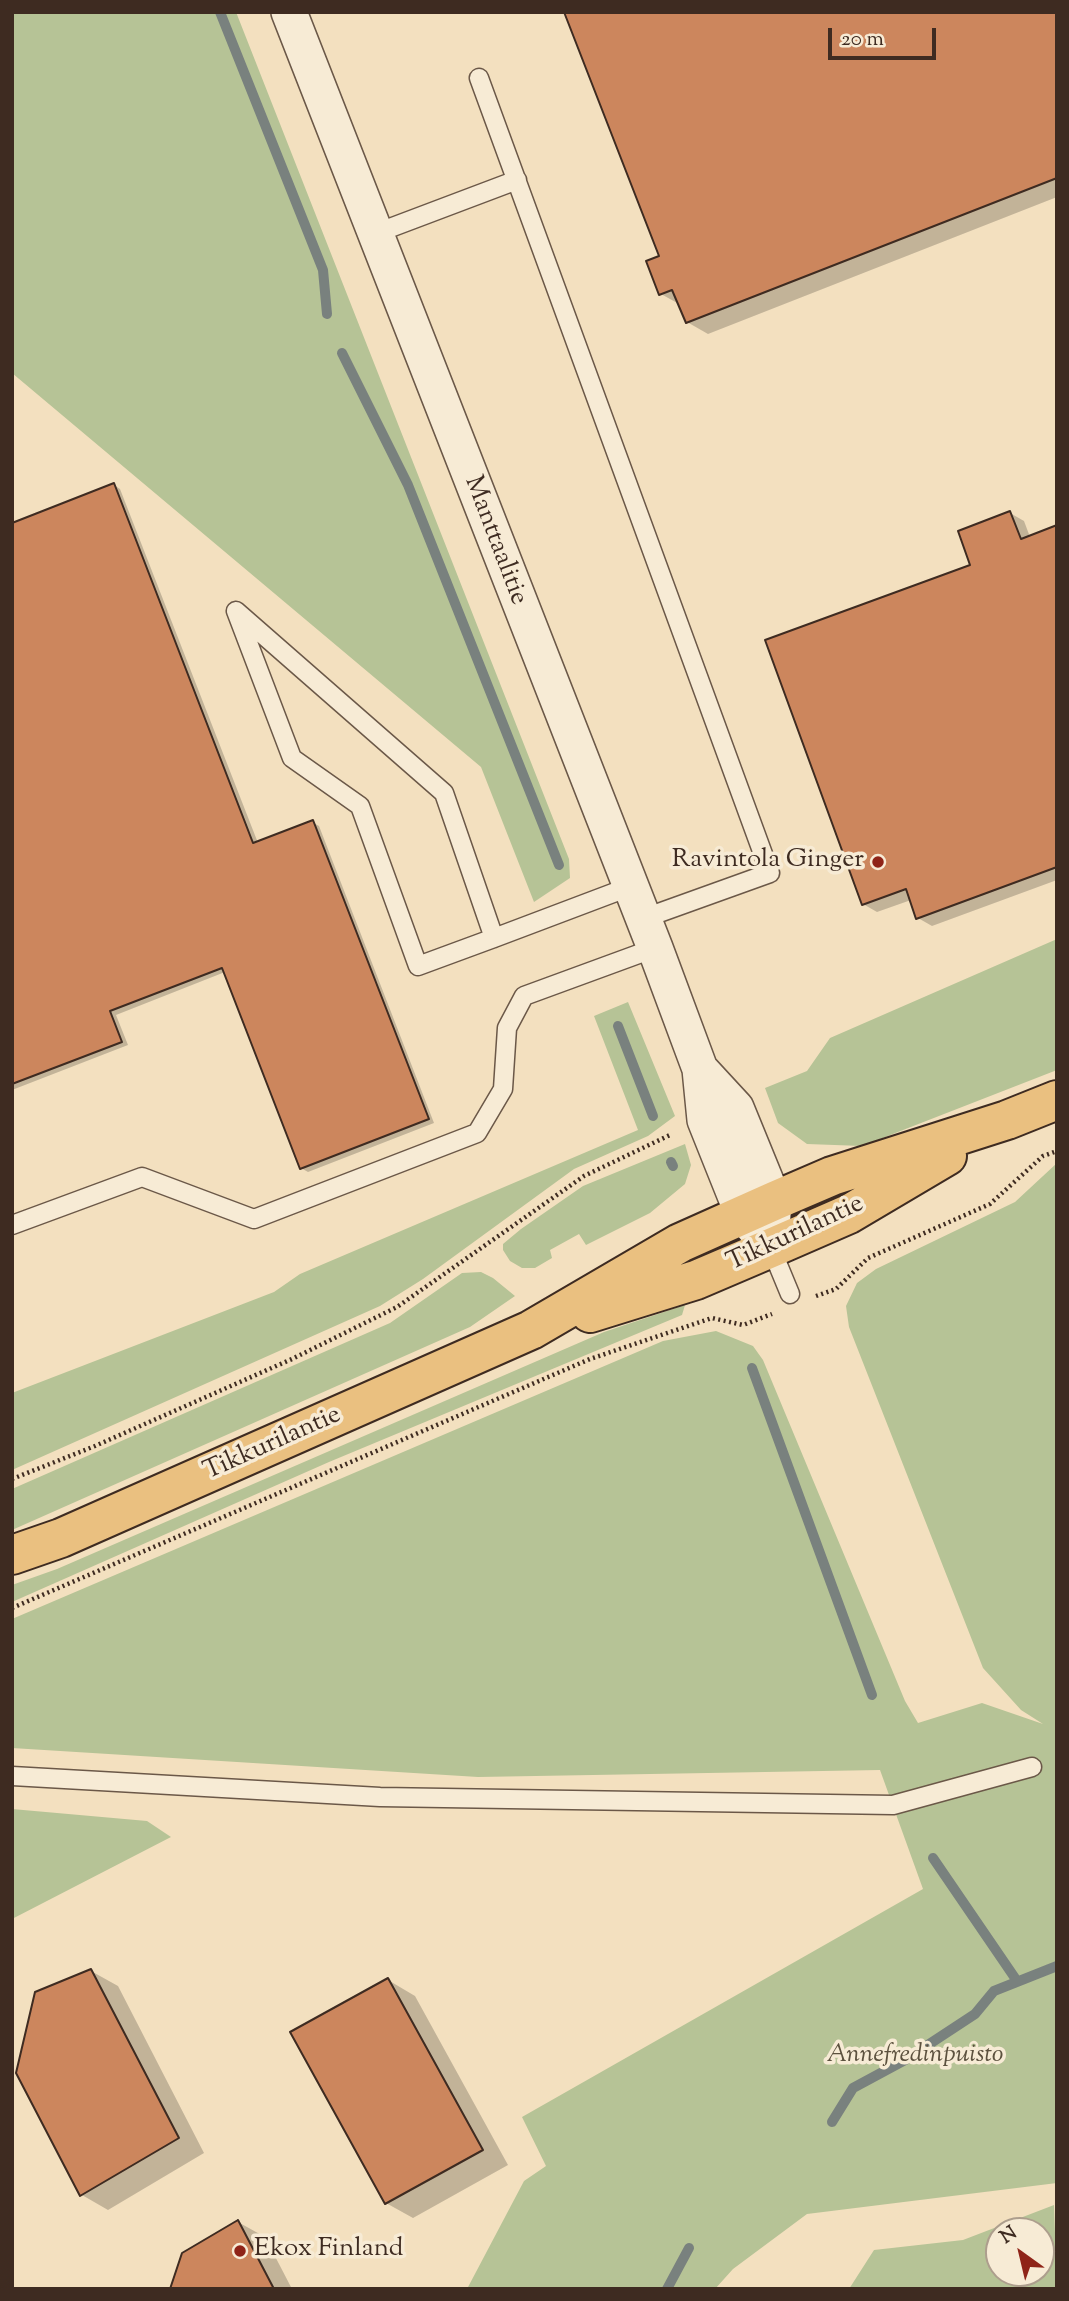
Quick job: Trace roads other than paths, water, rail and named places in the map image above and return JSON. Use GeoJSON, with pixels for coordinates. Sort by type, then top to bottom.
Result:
{"type":"FeatureCollection","features":[{"type":"Feature","properties":{"kind":"main road","name":"Tikkurilantie"},"geometry":{"type":"LineString","coordinates":[[531,1331],[680,1243],[758,1208],[832,1176],[1007,1120],[1057,1100]]}},
{"type":"Feature","properties":{"kind":"main road","name":"Tikkurilantie"},"geometry":{"type":"LineString","coordinates":[[12,1556],[61,1538],[531,1331],[696,1280],[771,1248],[849,1213],[1007,1120]]}},
{"type":"Feature","properties":{"kind":"street","name":"Manttaalitie"},"geometry":{"type":"LineString","coordinates":[[289,12],[700,1069],[736,1108],[758,1208],[771,1248]]}},
{"type":"Feature","properties":{"kind":"lane"},"geometry":{"type":"LineString","coordinates":[[479,78],[770,873],[642,918],[494,939],[418,966],[360,806],[292,758],[236,611],[444,793],[494,939]]}},
{"type":"Feature","properties":{"kind":"lane"},"geometry":{"type":"LineString","coordinates":[[374,234],[517,180]]}},
{"type":"Feature","properties":{"kind":"lane"},"geometry":{"type":"LineString","coordinates":[[12,1225],[142,1177],[254,1219],[477,1133],[503,1089],[507,1028],[524,996],[642,918]]}},
{"type":"Feature","properties":{"kind":"lane"},"geometry":{"type":"LineString","coordinates":[[771,1248],[790,1294]]}},
{"type":"Feature","properties":{"kind":"lane"},"geometry":{"type":"LineString","coordinates":[[12,1776],[380,1797],[893,1805],[1032,1767]]}},
{"type":"Feature","properties":{"kind":"waterway"},"geometry":{"type":"LineString","coordinates":[[220,12],[323,270],[327,314]]}},
{"type":"Feature","properties":{"kind":"waterway"},"geometry":{"type":"LineString","coordinates":[[342,353],[408,485],[559,865]]}},
{"type":"Feature","properties":{"kind":"waterway"},"geometry":{"type":"LineString","coordinates":[[618,1026],[653,1116]]}},
{"type":"Feature","properties":{"kind":"waterway"},"geometry":{"type":"LineString","coordinates":[[671,1162],[673,1166]]}},
{"type":"Feature","properties":{"kind":"waterway"},"geometry":{"type":"LineString","coordinates":[[752,1368],[872,1695]]}},
{"type":"Feature","properties":{"kind":"waterway"},"geometry":{"type":"LineString","coordinates":[[933,1858],[1017,1981]]}},
{"type":"Feature","properties":{"kind":"waterway"},"geometry":{"type":"LineString","coordinates":[[832,2122],[853,2088],[905,2060],[975,2014],[994,1991],[1057,1966]]}},
{"type":"Feature","properties":{"kind":"waterway"},"geometry":{"type":"LineString","coordinates":[[667,2289],[689,2248]]}},
{"type":"Feature","properties":{"kind":"place","name":"Ravintola Ginger"},"geometry":{"type":"Point","coordinates":[878,862]}},
{"type":"Feature","properties":{"kind":"place","name":"Ekox Finland"},"geometry":{"type":"Point","coordinates":[240,2251]}},
{"type":"Feature","properties":{"kind":"park label","name":"Annefredinpuisto"},"geometry":{"type":"Point","coordinates":[915,2057]}}]}
